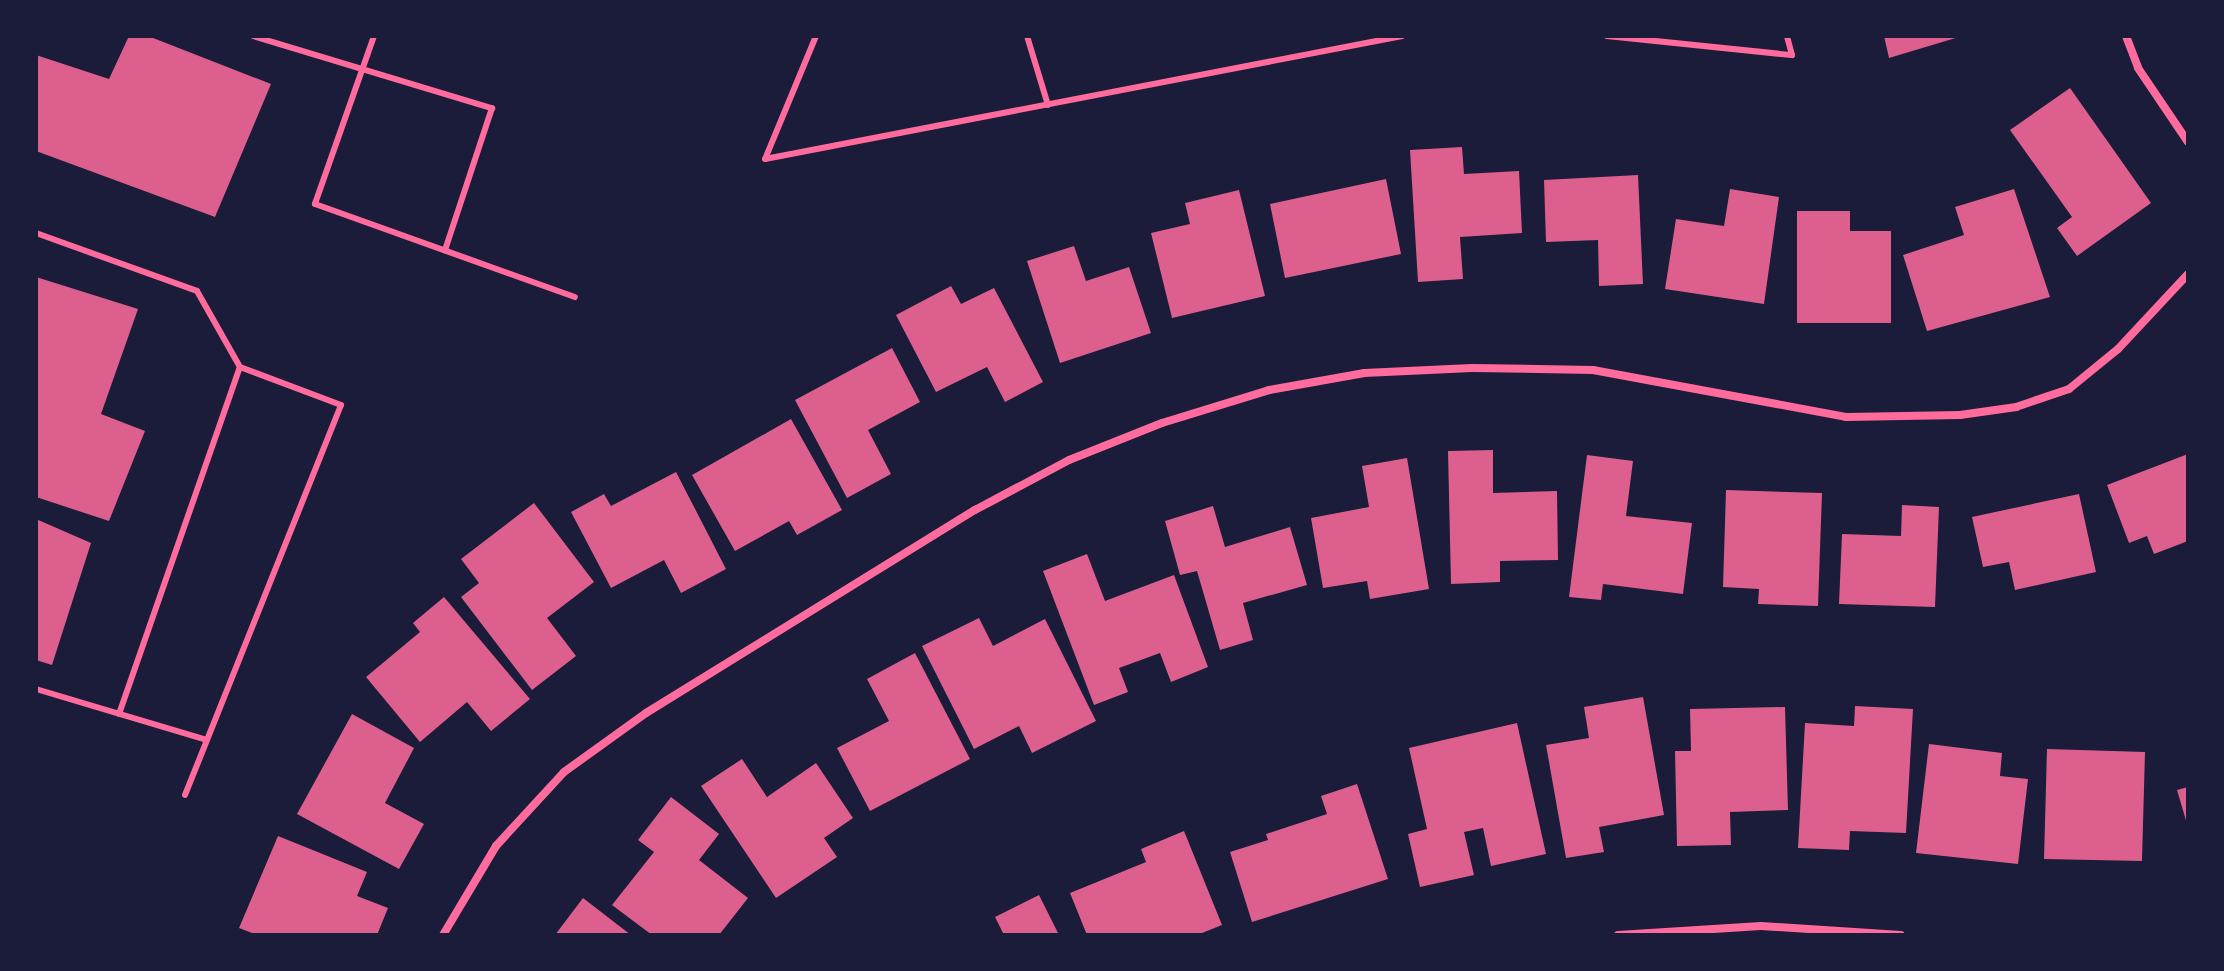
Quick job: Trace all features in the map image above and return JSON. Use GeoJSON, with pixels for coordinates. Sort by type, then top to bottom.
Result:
{"type":"FeatureCollection","features":[{"type":"Feature","properties":{"kind":"street"},"geometry":{"type":"LineString","coordinates":[[2126,36],[2138,68],[2188,142]]}},
{"type":"Feature","properties":{"kind":"street"},"geometry":{"type":"LineString","coordinates":[[443,935],[496,846],[564,772],[646,713],[975,510],[1069,460],[1162,423],[1269,390],[1364,373],[1472,368],[1593,370],[1846,417],[1960,415],[2016,407],[2069,389],[2118,349],[2188,274]]}},
{"type":"Feature","properties":{"kind":"street"},"geometry":{"type":"LineString","coordinates":[[1618,935],[1761,926],[1901,935]]}},
{"type":"Feature","properties":{"kind":"lane"},"geometry":{"type":"LineString","coordinates":[[253,36],[492,108],[445,250]]}},
{"type":"Feature","properties":{"kind":"lane"},"geometry":{"type":"LineString","coordinates":[[374,36],[315,204],[575,297]]}},
{"type":"Feature","properties":{"kind":"lane"},"geometry":{"type":"LineString","coordinates":[[816,36],[765,159],[1402,36]]}},
{"type":"Feature","properties":{"kind":"lane"},"geometry":{"type":"LineString","coordinates":[[1027,36],[1048,105]]}},
{"type":"Feature","properties":{"kind":"lane"},"geometry":{"type":"LineString","coordinates":[[1607,36],[1792,55],[1787,36]]}},
{"type":"Feature","properties":{"kind":"lane"},"geometry":{"type":"LineString","coordinates":[[36,233],[197,291],[240,367],[341,405],[185,795]]}},
{"type":"Feature","properties":{"kind":"lane"},"geometry":{"type":"LineString","coordinates":[[119,714],[240,367]]}},
{"type":"Feature","properties":{"kind":"lane"},"geometry":{"type":"LineString","coordinates":[[36,689],[207,740]]}},
{"type":"Feature","properties":{"kind":"building"},"geometry":{"type":"Polygon","coordinates":[[[129,36],[148,36],[271,84],[215,217],[36,151],[36,55],[109,79],[129,36]]]}},
{"type":"Feature","properties":{"kind":"building"},"geometry":{"type":"Polygon","coordinates":[[[1884,36],[1959,36],[1959,37],[1889,58],[1884,36]]]}},
{"type":"Feature","properties":{"kind":"building"},"geometry":{"type":"Polygon","coordinates":[[[2070,88],[2151,203],[2077,256],[2057,228],[2072,217],[2010,130],[2070,88]]]}},
{"type":"Feature","properties":{"kind":"building"},"geometry":{"type":"Polygon","coordinates":[[[1462,147],[1464,174],[1519,171],[1522,233],[1460,237],[1463,279],[1418,282],[1410,150],[1462,147]]]}},
{"type":"Feature","properties":{"kind":"building"},"geometry":{"type":"Polygon","coordinates":[[[1638,175],[1643,284],[1599,286],[1598,240],[1546,242],[1544,180],[1638,175]]]}},
{"type":"Feature","properties":{"kind":"building"},"geometry":{"type":"Polygon","coordinates":[[[1386,179],[1401,254],[1285,278],[1270,204],[1386,179]]]}},
{"type":"Feature","properties":{"kind":"building"},"geometry":{"type":"Polygon","coordinates":[[[1730,189],[1779,197],[1764,304],[1665,289],[1676,219],[1724,226],[1730,189]]]}},
{"type":"Feature","properties":{"kind":"building"},"geometry":{"type":"Polygon","coordinates":[[[2014,189],[2050,297],[1927,331],[1903,255],[1964,235],[1955,207],[2014,189]]]}},
{"type":"Feature","properties":{"kind":"building"},"geometry":{"type":"Polygon","coordinates":[[[1239,190],[1265,296],[1172,318],[1151,233],[1190,224],[1185,203],[1239,190]]]}},
{"type":"Feature","properties":{"kind":"building"},"geometry":{"type":"Polygon","coordinates":[[[1797,211],[1850,211],[1850,231],[1891,231],[1891,323],[1797,323],[1797,211]]]}},
{"type":"Feature","properties":{"kind":"building"},"geometry":{"type":"Polygon","coordinates":[[[1074,246],[1086,281],[1129,267],[1151,333],[1060,363],[1027,261],[1074,246]]]}},
{"type":"Feature","properties":{"kind":"building"},"geometry":{"type":"Polygon","coordinates":[[[36,277],[138,309],[101,414],[145,431],[109,521],[36,497],[36,277]]]}},
{"type":"Feature","properties":{"kind":"building"},"geometry":{"type":"Polygon","coordinates":[[[951,286],[961,304],[994,288],[1043,382],[1005,402],[987,367],[936,392],[896,315],[951,286]]]}},
{"type":"Feature","properties":{"kind":"building"},"geometry":{"type":"Polygon","coordinates":[[[892,348],[920,402],[868,430],[891,474],[847,498],[795,400],[892,348]]]}},
{"type":"Feature","properties":{"kind":"building"},"geometry":{"type":"Polygon","coordinates":[[[791,419],[842,510],[797,535],[789,521],[735,551],[692,475],[791,419]]]}},
{"type":"Feature","properties":{"kind":"building"},"geometry":{"type":"Polygon","coordinates":[[[1493,450],[1493,493],[1557,491],[1558,560],[1500,561],[1500,582],[1451,584],[1448,451],[1493,450]]]}},
{"type":"Feature","properties":{"kind":"building"},"geometry":{"type":"Polygon","coordinates":[[[2188,454],[2188,541],[2154,554],[2147,536],[2129,543],[2107,485],[2188,454]]]}},
{"type":"Feature","properties":{"kind":"building"},"geometry":{"type":"Polygon","coordinates":[[[1587,455],[1633,461],[1626,516],[1692,523],[1683,594],[1603,584],[1601,600],[1569,597],[1587,455]]]}},
{"type":"Feature","properties":{"kind":"building"},"geometry":{"type":"Polygon","coordinates":[[[1407,458],[1429,589],[1370,599],[1367,581],[1323,588],[1311,518],[1369,507],[1362,466],[1407,458]]]}},
{"type":"Feature","properties":{"kind":"building"},"geometry":{"type":"Polygon","coordinates":[[[676,472],[726,569],[681,593],[664,560],[611,588],[571,512],[604,494],[611,506],[676,472]]]}},
{"type":"Feature","properties":{"kind":"building"},"geometry":{"type":"Polygon","coordinates":[[[1726,490],[1822,493],[1818,606],[1758,604],[1759,589],[1723,587],[1726,490]]]}},
{"type":"Feature","properties":{"kind":"building"},"geometry":{"type":"Polygon","coordinates":[[[2079,494],[2096,572],[2015,590],[2009,562],[1983,567],[1972,517],[2079,494]]]}},
{"type":"Feature","properties":{"kind":"building"},"geometry":{"type":"Polygon","coordinates":[[[534,503],[594,582],[547,618],[576,656],[532,690],[461,597],[479,583],[461,559],[534,503]]]}},
{"type":"Feature","properties":{"kind":"building"},"geometry":{"type":"Polygon","coordinates":[[[1902,505],[1939,507],[1935,607],[1839,604],[1842,534],[1901,536],[1902,505]]]}},
{"type":"Feature","properties":{"kind":"building"},"geometry":{"type":"Polygon","coordinates":[[[1213,506],[1225,547],[1290,527],[1307,585],[1243,603],[1253,640],[1220,650],[1197,571],[1180,575],[1165,521],[1213,506]]]}},
{"type":"Feature","properties":{"kind":"building"},"geometry":{"type":"Polygon","coordinates":[[[36,519],[91,543],[52,665],[36,660],[36,519]]]}},
{"type":"Feature","properties":{"kind":"building"},"geometry":{"type":"Polygon","coordinates":[[[1087,554],[1105,601],[1174,575],[1208,667],[1171,682],[1160,653],[1119,668],[1128,692],[1094,705],[1043,571],[1087,554]]]}},
{"type":"Feature","properties":{"kind":"building"},"geometry":{"type":"Polygon","coordinates":[[[444,597],[530,699],[491,731],[467,702],[420,742],[366,677],[420,632],[413,623],[444,597]]]}},
{"type":"Feature","properties":{"kind":"building"},"geometry":{"type":"Polygon","coordinates":[[[979,618],[993,646],[1045,619],[1096,721],[1032,753],[1019,726],[974,749],[922,646],[979,618]]]}},
{"type":"Feature","properties":{"kind":"building"},"geometry":{"type":"Polygon","coordinates":[[[915,653],[970,759],[870,811],[837,748],[889,721],[867,679],[915,653]]]}},
{"type":"Feature","properties":{"kind":"building"},"geometry":{"type":"Polygon","coordinates":[[[1643,697],[1664,815],[1599,827],[1604,852],[1566,858],[1546,745],[1589,738],[1584,707],[1643,697]]]}},
{"type":"Feature","properties":{"kind":"building"},"geometry":{"type":"Polygon","coordinates":[[[1855,706],[1913,709],[1906,833],[1850,831],[1849,850],[1798,848],[1805,723],[1854,726],[1855,706]]]}},
{"type":"Feature","properties":{"kind":"building"},"geometry":{"type":"Polygon","coordinates":[[[1785,707],[1788,810],[1730,812],[1731,845],[1677,846],[1675,751],[1691,751],[1690,709],[1785,707]]]}},
{"type":"Feature","properties":{"kind":"building"},"geometry":{"type":"Polygon","coordinates":[[[352,714],[414,748],[385,803],[424,824],[399,869],[297,814],[352,714]]]}},
{"type":"Feature","properties":{"kind":"building"},"geometry":{"type":"Polygon","coordinates":[[[1517,723],[1546,854],[1491,866],[1483,828],[1464,832],[1474,875],[1420,887],[1408,834],[1427,829],[1409,748],[1517,723]]]}},
{"type":"Feature","properties":{"kind":"building"},"geometry":{"type":"Polygon","coordinates":[[[1929,744],[2002,753],[2000,776],[2028,779],[2018,864],[1916,853],[1929,744]]]}},
{"type":"Feature","properties":{"kind":"building"},"geometry":{"type":"Polygon","coordinates":[[[2047,749],[2145,752],[2142,861],[2044,859],[2047,749]]]}},
{"type":"Feature","properties":{"kind":"building"},"geometry":{"type":"Polygon","coordinates":[[[742,759],[767,797],[816,763],[853,818],[824,838],[837,857],[776,898],[701,786],[742,759]]]}},
{"type":"Feature","properties":{"kind":"building"},"geometry":{"type":"Polygon","coordinates":[[[1357,784],[1388,879],[1252,922],[1230,852],[1268,840],[1266,834],[1327,814],[1321,796],[1357,784]]]}},
{"type":"Feature","properties":{"kind":"building"},"geometry":{"type":"Polygon","coordinates":[[[2188,787],[2188,824],[2187,824],[2177,790],[2188,787]]]}},
{"type":"Feature","properties":{"kind":"building"},"geometry":{"type":"Polygon","coordinates":[[[671,797],[719,834],[699,860],[748,898],[719,935],[652,935],[612,905],[654,852],[638,840],[671,797]]]}},
{"type":"Feature","properties":{"kind":"building"},"geometry":{"type":"Polygon","coordinates":[[[1184,831],[1222,925],[1197,935],[1087,935],[1070,893],[1146,862],[1141,849],[1184,831]]]}},
{"type":"Feature","properties":{"kind":"building"},"geometry":{"type":"Polygon","coordinates":[[[278,836],[367,872],[357,896],[388,908],[377,935],[257,935],[239,928],[278,836]]]}},
{"type":"Feature","properties":{"kind":"building"},"geometry":{"type":"Polygon","coordinates":[[[1039,895],[1059,935],[998,935],[1003,933],[995,917],[1039,895]]]}},
{"type":"Feature","properties":{"kind":"building"},"geometry":{"type":"Polygon","coordinates":[[[583,898],[631,935],[555,935],[583,898]]]}}]}
